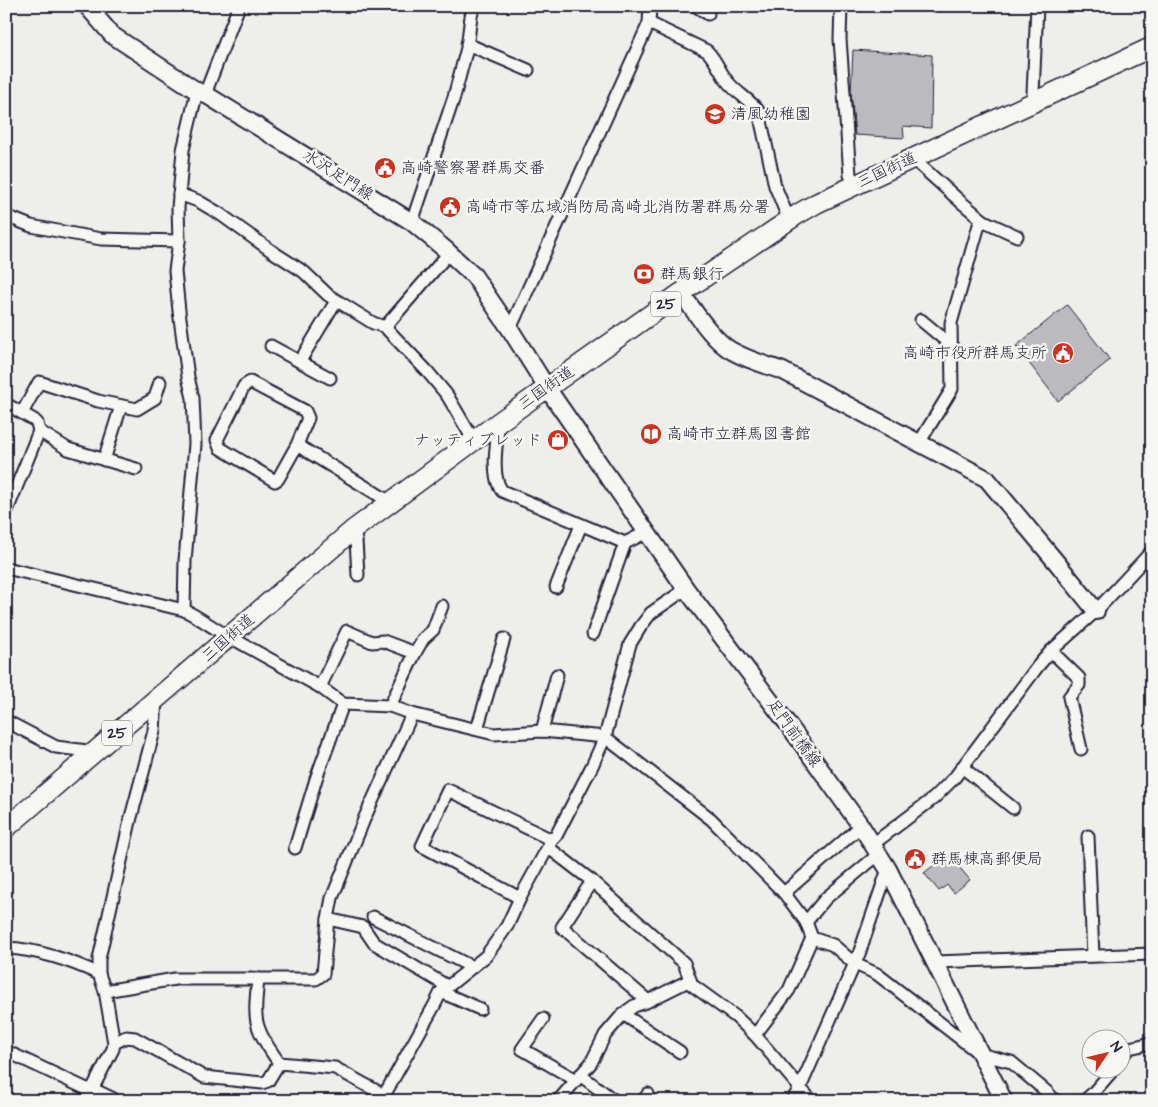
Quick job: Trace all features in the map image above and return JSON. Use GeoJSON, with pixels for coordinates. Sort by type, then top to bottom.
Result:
{"type":"FeatureCollection","features":[{"type":"Feature","properties":{"kind":"main road","name":"水沢足門線"},"geometry":{"type":"LineString","coordinates":[[88,6],[112,35],[201,93],[412,222],[450,253],[474,276],[547,388]]}},
{"type":"Feature","properties":{"kind":"main road","name":"三国街道"},"geometry":{"type":"LineString","coordinates":[[6,828],[353,530],[499,422],[681,293],[817,203],[1152,47]]}},
{"type":"Feature","properties":{"kind":"main road"},"geometry":{"type":"LineString","coordinates":[[681,293],[714,336],[730,351],[783,371],[987,480],[1096,611]]}},
{"type":"Feature","properties":{"kind":"main road","name":"足門前橋線"},"geometry":{"type":"LineString","coordinates":[[547,388],[686,589],[790,727],[876,849],[888,869],[1004,1101]]}},
{"type":"Feature","properties":{"kind":"main road"},"geometry":{"type":"LineString","coordinates":[[88,1096],[112,1101]]}},
{"type":"Feature","properties":{"kind":"street"},"geometry":{"type":"LineString","coordinates":[[184,610],[185,561],[195,444],[193,398],[185,358],[175,271],[179,241],[178,208],[183,150],[201,93],[240,6]]}},
{"type":"Feature","properties":{"kind":"street"},"geometry":{"type":"LineString","coordinates":[[412,222],[454,97],[474,6]]}},
{"type":"Feature","properties":{"kind":"street"},"geometry":{"type":"LineString","coordinates":[[510,329],[649,23],[650,6]]}},
{"type":"Feature","properties":{"kind":"street"},"geometry":{"type":"LineString","coordinates":[[696,6],[708,14]]}},
{"type":"Feature","properties":{"kind":"street"},"geometry":{"type":"LineString","coordinates":[[841,6],[840,39],[850,175],[855,185]]}},
{"type":"Feature","properties":{"kind":"street"},"geometry":{"type":"LineString","coordinates":[[1035,101],[1033,92],[1037,6]]}},
{"type":"Feature","properties":{"kind":"street"},"geometry":{"type":"LineString","coordinates":[[649,23],[707,51],[727,81],[760,112],[775,186],[789,220]]}},
{"type":"Feature","properties":{"kind":"street"},"geometry":{"type":"LineString","coordinates":[[467,44],[528,70]]}},
{"type":"Feature","properties":{"kind":"street"},"geometry":{"type":"LineString","coordinates":[[912,158],[984,220],[1017,236]]}},
{"type":"Feature","properties":{"kind":"street"},"geometry":{"type":"LineString","coordinates":[[179,194],[198,201],[220,214],[304,272],[328,296],[373,323],[386,327],[427,371],[446,395],[474,441]]}},
{"type":"Feature","properties":{"kind":"street"},"geometry":{"type":"LineString","coordinates":[[6,216],[31,226],[101,239],[179,241]]}},
{"type":"Feature","properties":{"kind":"street"},"geometry":{"type":"LineString","coordinates":[[918,443],[952,388],[950,323],[979,225],[984,220]]}},
{"type":"Feature","properties":{"kind":"street"},"geometry":{"type":"LineString","coordinates":[[386,327],[450,253]]}},
{"type":"Feature","properties":{"kind":"street"},"geometry":{"type":"LineString","coordinates":[[300,362],[336,301]]}},
{"type":"Feature","properties":{"kind":"street"},"geometry":{"type":"LineString","coordinates":[[921,320],[951,345]]}},
{"type":"Feature","properties":{"kind":"street"},"geometry":{"type":"LineString","coordinates":[[271,346],[330,378]]}},
{"type":"Feature","properties":{"kind":"street"},"geometry":{"type":"LineString","coordinates":[[22,413],[39,382],[98,401],[137,409],[155,398],[160,382]]}},
{"type":"Feature","properties":{"kind":"street"},"geometry":{"type":"LineString","coordinates":[[250,382],[305,412],[308,418],[297,445],[278,479],[275,481],[220,448],[217,440],[244,386],[250,382]]}},
{"type":"Feature","properties":{"kind":"street"},"geometry":{"type":"LineString","coordinates":[[6,404],[37,423],[39,431],[6,513]]}},
{"type":"Feature","properties":{"kind":"street"},"geometry":{"type":"LineString","coordinates":[[104,460],[121,406]]}},
{"type":"Feature","properties":{"kind":"street"},"geometry":{"type":"LineString","coordinates":[[499,422],[495,472],[498,486],[502,491],[625,543]]}},
{"type":"Feature","properties":{"kind":"street"},"geometry":{"type":"LineString","coordinates":[[39,431],[68,449],[136,469]]}},
{"type":"Feature","properties":{"kind":"street"},"geometry":{"type":"LineString","coordinates":[[297,445],[390,502]]}},
{"type":"Feature","properties":{"kind":"street"},"geometry":{"type":"LineString","coordinates":[[556,587],[581,524]]}},
{"type":"Feature","properties":{"kind":"street"},"geometry":{"type":"LineString","coordinates":[[353,530],[356,540],[358,575]]}},
{"type":"Feature","properties":{"kind":"street"},"geometry":{"type":"LineString","coordinates":[[593,634],[625,543],[647,532]]}},
{"type":"Feature","properties":{"kind":"street"},"geometry":{"type":"LineString","coordinates":[[806,922],[826,898],[876,849],[955,777],[1051,651],[1096,611],[1152,551]]}},
{"type":"Feature","properties":{"kind":"street"},"geometry":{"type":"LineString","coordinates":[[6,569],[192,613],[228,637],[320,687],[343,704],[390,706],[412,714],[494,734],[542,731],[605,736],[711,819],[784,893],[806,922],[812,938],[789,990],[755,1035]]}},
{"type":"Feature","properties":{"kind":"street"},"geometry":{"type":"LineString","coordinates":[[258,979],[256,1007],[258,1027],[265,1043],[279,1062],[335,1068],[383,1098],[444,989],[486,956],[507,926],[520,898],[561,827],[605,736],[630,644],[652,613],[686,589]]}},
{"type":"Feature","properties":{"kind":"street"},"geometry":{"type":"LineString","coordinates":[[390,706],[415,653],[423,639],[433,630],[442,606]]}},
{"type":"Feature","properties":{"kind":"street"},"geometry":{"type":"LineString","coordinates":[[320,687],[346,630],[372,642],[383,641],[415,653]]}},
{"type":"Feature","properties":{"kind":"street"},"geometry":{"type":"LineString","coordinates":[[477,729],[504,638]]}},
{"type":"Feature","properties":{"kind":"street"},"geometry":{"type":"LineString","coordinates":[[1051,651],[1079,678],[1079,685],[1070,697],[1081,749]]}},
{"type":"Feature","properties":{"kind":"street"},"geometry":{"type":"LineString","coordinates":[[542,731],[557,675]]}},
{"type":"Feature","properties":{"kind":"street"},"geometry":{"type":"LineString","coordinates":[[6,1051],[88,1096],[113,1049],[114,1043],[105,991],[99,974],[100,959],[130,821],[154,732],[156,700]]}},
{"type":"Feature","properties":{"kind":"street"},"geometry":{"type":"LineString","coordinates":[[295,848],[316,779],[343,704]]}},
{"type":"Feature","properties":{"kind":"street"},"geometry":{"type":"LineString","coordinates":[[105,991],[175,979],[316,979],[323,974],[328,919],[332,898],[345,863],[412,714]]}},
{"type":"Feature","properties":{"kind":"street"},"geometry":{"type":"LineString","coordinates":[[6,721],[56,747],[95,752]]}},
{"type":"Feature","properties":{"kind":"street"},"geometry":{"type":"LineString","coordinates":[[962,767],[1013,808]]}},
{"type":"Feature","properties":{"kind":"street"},"geometry":{"type":"LineString","coordinates":[[520,898],[422,846],[448,790],[551,844],[684,962],[692,985],[736,1017],[755,1035],[812,1101]]}},
{"type":"Feature","properties":{"kind":"street"},"geometry":{"type":"LineString","coordinates":[[784,893],[861,826]]}},
{"type":"Feature","properties":{"kind":"street"},"geometry":{"type":"LineString","coordinates":[[1088,836],[1093,956]]}},
{"type":"Feature","properties":{"kind":"street"},"geometry":{"type":"LineString","coordinates":[[792,1101],[800,1088],[860,954],[888,869]]}},
{"type":"Feature","properties":{"kind":"street"},"geometry":{"type":"LineString","coordinates":[[592,881],[562,928],[648,1001]]}},
{"type":"Feature","properties":{"kind":"street"},"geometry":{"type":"LineString","coordinates":[[373,918],[472,967]]}},
{"type":"Feature","properties":{"kind":"street"},"geometry":{"type":"LineString","coordinates":[[328,919],[362,928],[374,942],[444,989],[480,1009]]}},
{"type":"Feature","properties":{"kind":"street"},"geometry":{"type":"LineString","coordinates":[[812,938],[833,945],[855,964],[877,974],[980,1054],[1011,1062],[1055,1101]]}},
{"type":"Feature","properties":{"kind":"street"},"geometry":{"type":"LineString","coordinates":[[6,948],[53,956],[88,968],[99,974]]}},
{"type":"Feature","properties":{"kind":"street"},"geometry":{"type":"LineString","coordinates":[[935,962],[1152,954]]}},
{"type":"Feature","properties":{"kind":"street"},"geometry":{"type":"LineString","coordinates":[[558,1101],[591,1063],[605,1035],[622,1014],[634,1006],[690,980]]}},
{"type":"Feature","properties":{"kind":"street"},"geometry":{"type":"LineString","coordinates":[[622,1014],[680,1052]]}},
{"type":"Feature","properties":{"kind":"street"},"geometry":{"type":"LineString","coordinates":[[543,1020],[522,1049],[578,1077],[615,1101]]}},
{"type":"Feature","properties":{"kind":"street"},"geometry":{"type":"LineString","coordinates":[[114,1043],[126,1036],[135,1038],[204,1077],[262,1083],[268,1081],[279,1062]]}},
{"type":"Feature","properties":{"kind":"street"},"geometry":{"type":"LineString","coordinates":[[1130,1048],[1152,1043]]}},
{"type":"Feature","properties":{"kind":"street"},"geometry":{"type":"LineString","coordinates":[[1084,1101],[1105,1080]]}},
{"type":"Feature","properties":{"kind":"building"},"geometry":{"type":"Polygon","coordinates":[[[853,50],[932,55],[931,128],[903,126],[904,138],[855,135],[851,92],[853,50]]]}},
{"type":"Feature","properties":{"kind":"building","name":"高崎市役所群馬支所"},"geometry":{"type":"Polygon","coordinates":[[[1067,305],[1110,360],[1058,401],[1016,346],[1067,305]]]}},
{"type":"Feature","properties":{"kind":"building"},"geometry":{"type":"Polygon","coordinates":[[[948,854],[970,880],[954,893],[947,885],[939,891],[924,873],[948,854]]]}},
{"type":"Feature","properties":{"kind":"place","name":"清風幼稚園"},"geometry":{"type":"Point","coordinates":[715,114]}},
{"type":"Feature","properties":{"kind":"place","name":"高崎警察署群馬交番"},"geometry":{"type":"Point","coordinates":[385,168]}},
{"type":"Feature","properties":{"kind":"place","name":"高崎市等広域消防局高崎北消防署群馬分署"},"geometry":{"type":"Point","coordinates":[450,207]}},
{"type":"Feature","properties":{"kind":"place","name":"群馬銀行"},"geometry":{"type":"Point","coordinates":[644,274]}},
{"type":"Feature","properties":{"kind":"place","name":"高崎市役所群馬支所"},"geometry":{"type":"Point","coordinates":[1063,353]}},
{"type":"Feature","properties":{"kind":"place","name":"高崎市立群馬図書館"},"geometry":{"type":"Point","coordinates":[651,434]}},
{"type":"Feature","properties":{"kind":"place","name":"ナッティブレッド"},"geometry":{"type":"Point","coordinates":[558,440]}},
{"type":"Feature","properties":{"kind":"place","name":"群馬棟高郵便局"},"geometry":{"type":"Point","coordinates":[915,859]}}]}
